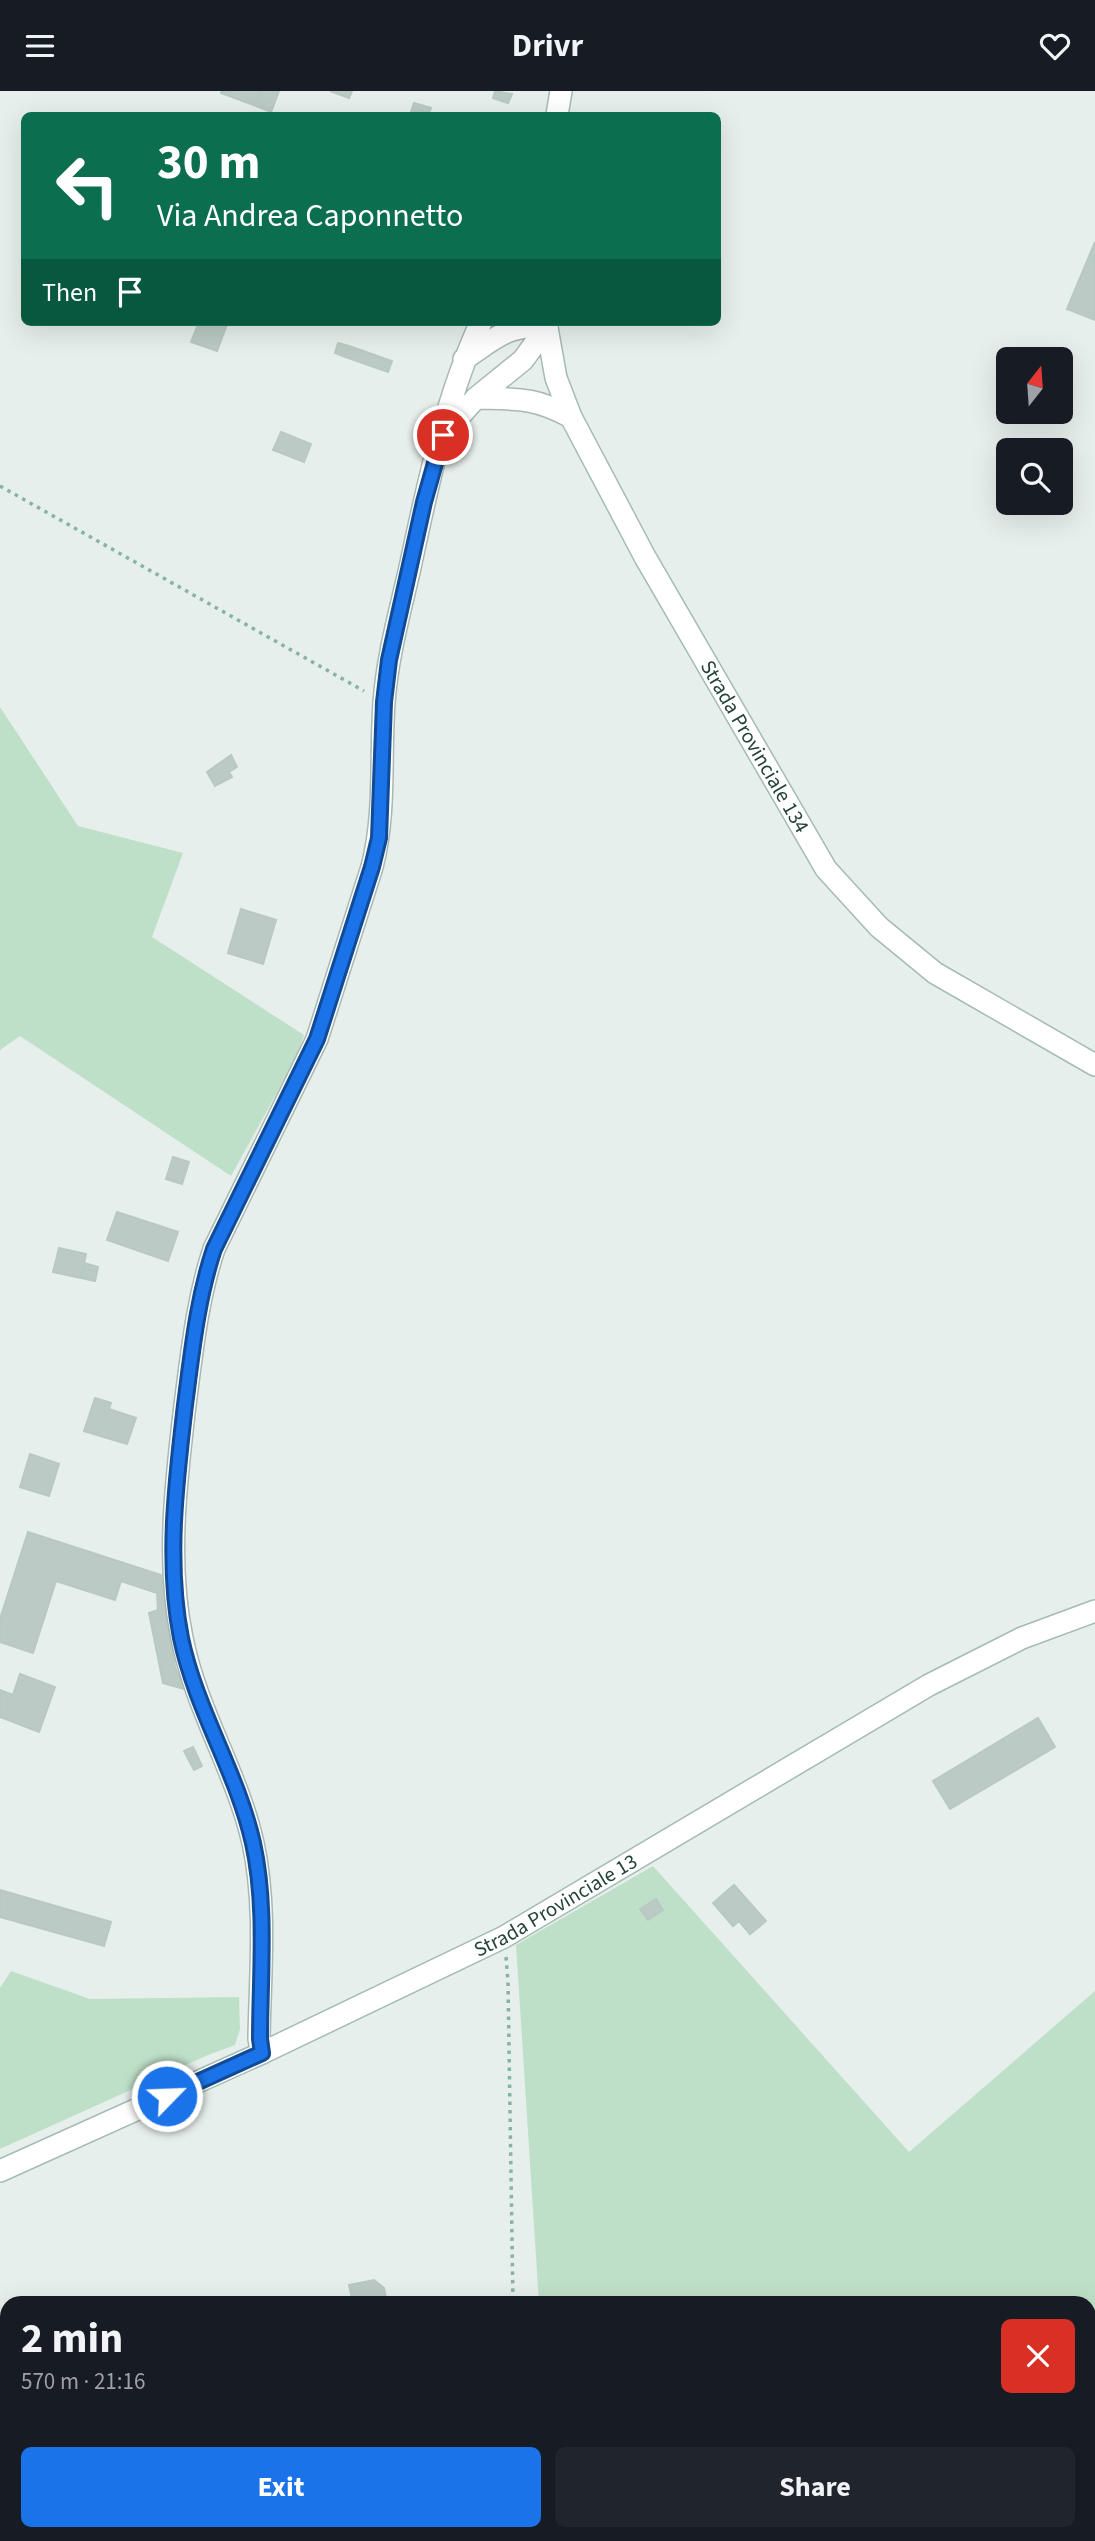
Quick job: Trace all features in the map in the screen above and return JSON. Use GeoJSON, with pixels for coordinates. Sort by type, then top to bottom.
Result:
{"type":"FeatureCollection","features":[{"type":"Feature","properties":{"kind":"main road"},"geometry":{"type":"LineString","coordinates":[[558,112],[561,91]]}},
{"type":"Feature","properties":{"kind":"main road"},"geometry":{"type":"LineString","coordinates":[[262,2053],[260,1885],[253,1842],[242,1805],[193,1684],[181,1637],[175,1584],[174,1532],[180,1450],[196,1318],[206,1274],[233,1208],[317,1039],[372,867],[379,838],[384,702],[389,660],[421,516],[463,360],[479,326]]}},
{"type":"Feature","properties":{"kind":"main road"},"geometry":{"type":"LineString","coordinates":[[463,360],[510,329],[524,326]]}},
{"type":"Feature","properties":{"kind":"main road"},"geometry":{"type":"LineString","coordinates":[[443,435],[476,398],[523,360],[545,326]]}},
{"type":"Feature","properties":{"kind":"main road","name":"Strada Provinciale 134"},"geometry":{"type":"LineString","coordinates":[[546,326],[556,378],[571,417],[645,557],[826,869],[879,927],[935,973],[1095,1065]]}},
{"type":"Feature","properties":{"kind":"main road"},"geometry":{"type":"LineString","coordinates":[[476,398],[526,400],[547,404],[571,417]]}},
{"type":"Feature","properties":{"kind":"main road","name":"Strada Provinciale 13"},"geometry":{"type":"LineString","coordinates":[[0,2171],[262,2053],[504,1937],[929,1685],[1022,1638],[1095,1611]]}},
{"type":"Feature","properties":{"kind":"path"},"geometry":{"type":"LineString","coordinates":[[0,485],[384,702]]}},
{"type":"Feature","properties":{"kind":"path"},"geometry":{"type":"LineString","coordinates":[[504,1937],[508,1982],[513,2296]]}},
{"type":"Feature","properties":{"kind":"green space"},"geometry":{"type":"Polygon","coordinates":[[[0,707],[78,826],[183,853],[152,937],[304,1035],[295,1060],[231,1176],[20,1036],[0,1050],[0,707]]]}},
{"type":"Feature","properties":{"kind":"green space"},"geometry":{"type":"Polygon","coordinates":[[[653,1866],[909,2152],[1095,1991],[1095,2296],[539,2296],[516,1945],[653,1866]]]}},
{"type":"Feature","properties":{"kind":"green space"},"geometry":{"type":"Polygon","coordinates":[[[11,1971],[90,1999],[239,1997],[240,2029],[235,2045],[0,2149],[0,1988],[11,1971]]]}},
{"type":"Feature","properties":{"kind":"building"},"geometry":{"type":"Polygon","coordinates":[[[261,91],[256,106],[221,93],[261,91]]]}},
{"type":"Feature","properties":{"kind":"building"},"geometry":{"type":"Polygon","coordinates":[[[261,91],[279,91],[271,112],[256,106],[261,91]]]}},
{"type":"Feature","properties":{"kind":"building"},"geometry":{"type":"Polygon","coordinates":[[[330,91],[352,91],[349,98],[330,91]]]}},
{"type":"Feature","properties":{"kind":"building"},"geometry":{"type":"Polygon","coordinates":[[[495,91],[512,94],[508,103],[493,98],[495,91]]]}},
{"type":"Feature","properties":{"kind":"building"},"geometry":{"type":"Polygon","coordinates":[[[414,103],[431,108],[429,112],[411,112],[414,103]]]}},
{"type":"Feature","properties":{"kind":"building"},"geometry":{"type":"Polygon","coordinates":[[[1095,242],[1095,320],[1067,309],[1095,242]]]}},
{"type":"Feature","properties":{"kind":"building"},"geometry":{"type":"Polygon","coordinates":[[[197,326],[226,326],[217,351],[191,342],[197,326]]]}},
{"type":"Feature","properties":{"kind":"building"},"geometry":{"type":"Polygon","coordinates":[[[338,343],[349,346],[345,357],[335,353],[338,343]]]}},
{"type":"Feature","properties":{"kind":"building"},"geometry":{"type":"Polygon","coordinates":[[[349,346],[392,361],[388,372],[345,357],[349,346]]]}},
{"type":"Feature","properties":{"kind":"building"},"geometry":{"type":"Polygon","coordinates":[[[281,432],[311,444],[304,462],[273,450],[281,432]]]}},
{"type":"Feature","properties":{"kind":"building"},"geometry":{"type":"Polygon","coordinates":[[[231,755],[237,767],[229,772],[232,777],[215,786],[207,772],[231,755]]]}},
{"type":"Feature","properties":{"kind":"building"},"geometry":{"type":"Polygon","coordinates":[[[241,909],[276,920],[263,964],[228,953],[241,909]]]}},
{"type":"Feature","properties":{"kind":"building"},"geometry":{"type":"Polygon","coordinates":[[[173,1157],[189,1162],[182,1184],[166,1179],[173,1157]]]}},
{"type":"Feature","properties":{"kind":"building"},"geometry":{"type":"Polygon","coordinates":[[[117,1212],[178,1232],[168,1261],[107,1240],[117,1212]]]}},
{"type":"Feature","properties":{"kind":"building"},"geometry":{"type":"Polygon","coordinates":[[[59,1248],[86,1254],[81,1278],[53,1272],[59,1248]]]}},
{"type":"Feature","properties":{"kind":"building"},"geometry":{"type":"Polygon","coordinates":[[[84,1263],[98,1267],[95,1281],[81,1278],[84,1263]]]}},
{"type":"Feature","properties":{"kind":"building"},"geometry":{"type":"Polygon","coordinates":[[[95,1398],[111,1403],[109,1409],[136,1418],[127,1444],[84,1431],[95,1398]]]}},
{"type":"Feature","properties":{"kind":"building"},"geometry":{"type":"Polygon","coordinates":[[[30,1454],[59,1464],[49,1496],[20,1487],[30,1454]]]}},
{"type":"Feature","properties":{"kind":"building"},"geometry":{"type":"Polygon","coordinates":[[[28,1532],[161,1575],[175,1667],[184,1689],[163,1683],[149,1613],[158,1610],[157,1593],[121,1581],[115,1600],[56,1581],[33,1653],[0,1642],[0,1619],[28,1532]]]}},
{"type":"Feature","properties":{"kind":"building"},"geometry":{"type":"Polygon","coordinates":[[[20,1674],[55,1687],[39,1732],[0,1717],[0,1690],[13,1695],[20,1674]]]}},
{"type":"Feature","properties":{"kind":"building"},"geometry":{"type":"Polygon","coordinates":[[[1038,1718],[1055,1747],[950,1809],[933,1781],[1038,1718]]]}},
{"type":"Feature","properties":{"kind":"building"},"geometry":{"type":"Polygon","coordinates":[[[193,1747],[202,1766],[194,1770],[184,1751],[193,1747]]]}},
{"type":"Feature","properties":{"kind":"building"},"geometry":{"type":"Polygon","coordinates":[[[734,1885],[766,1921],[750,1934],[739,1921],[733,1926],[713,1903],[734,1885]]]}},
{"type":"Feature","properties":{"kind":"building"},"geometry":{"type":"Polygon","coordinates":[[[0,1890],[111,1922],[104,1946],[0,1917],[0,1890]]]}},
{"type":"Feature","properties":{"kind":"building"},"geometry":{"type":"Polygon","coordinates":[[[656,1899],[663,1910],[648,1920],[640,1909],[656,1899]]]}},
{"type":"Feature","properties":{"kind":"building"},"geometry":{"type":"Polygon","coordinates":[[[374,2280],[384,2288],[386,2296],[351,2296],[349,2285],[374,2280]]]}},
{"type":"Feature","properties":{"kind":"route"},"geometry":{"type":"LineString","coordinates":[[167,2096],[262,2053],[260,1885],[253,1842],[242,1805],[193,1684],[181,1637],[175,1584],[174,1532],[180,1450],[196,1318],[202,1286],[214,1249],[317,1039],[372,867],[379,838],[384,702],[389,660],[424,502],[443,435]]}}]}
